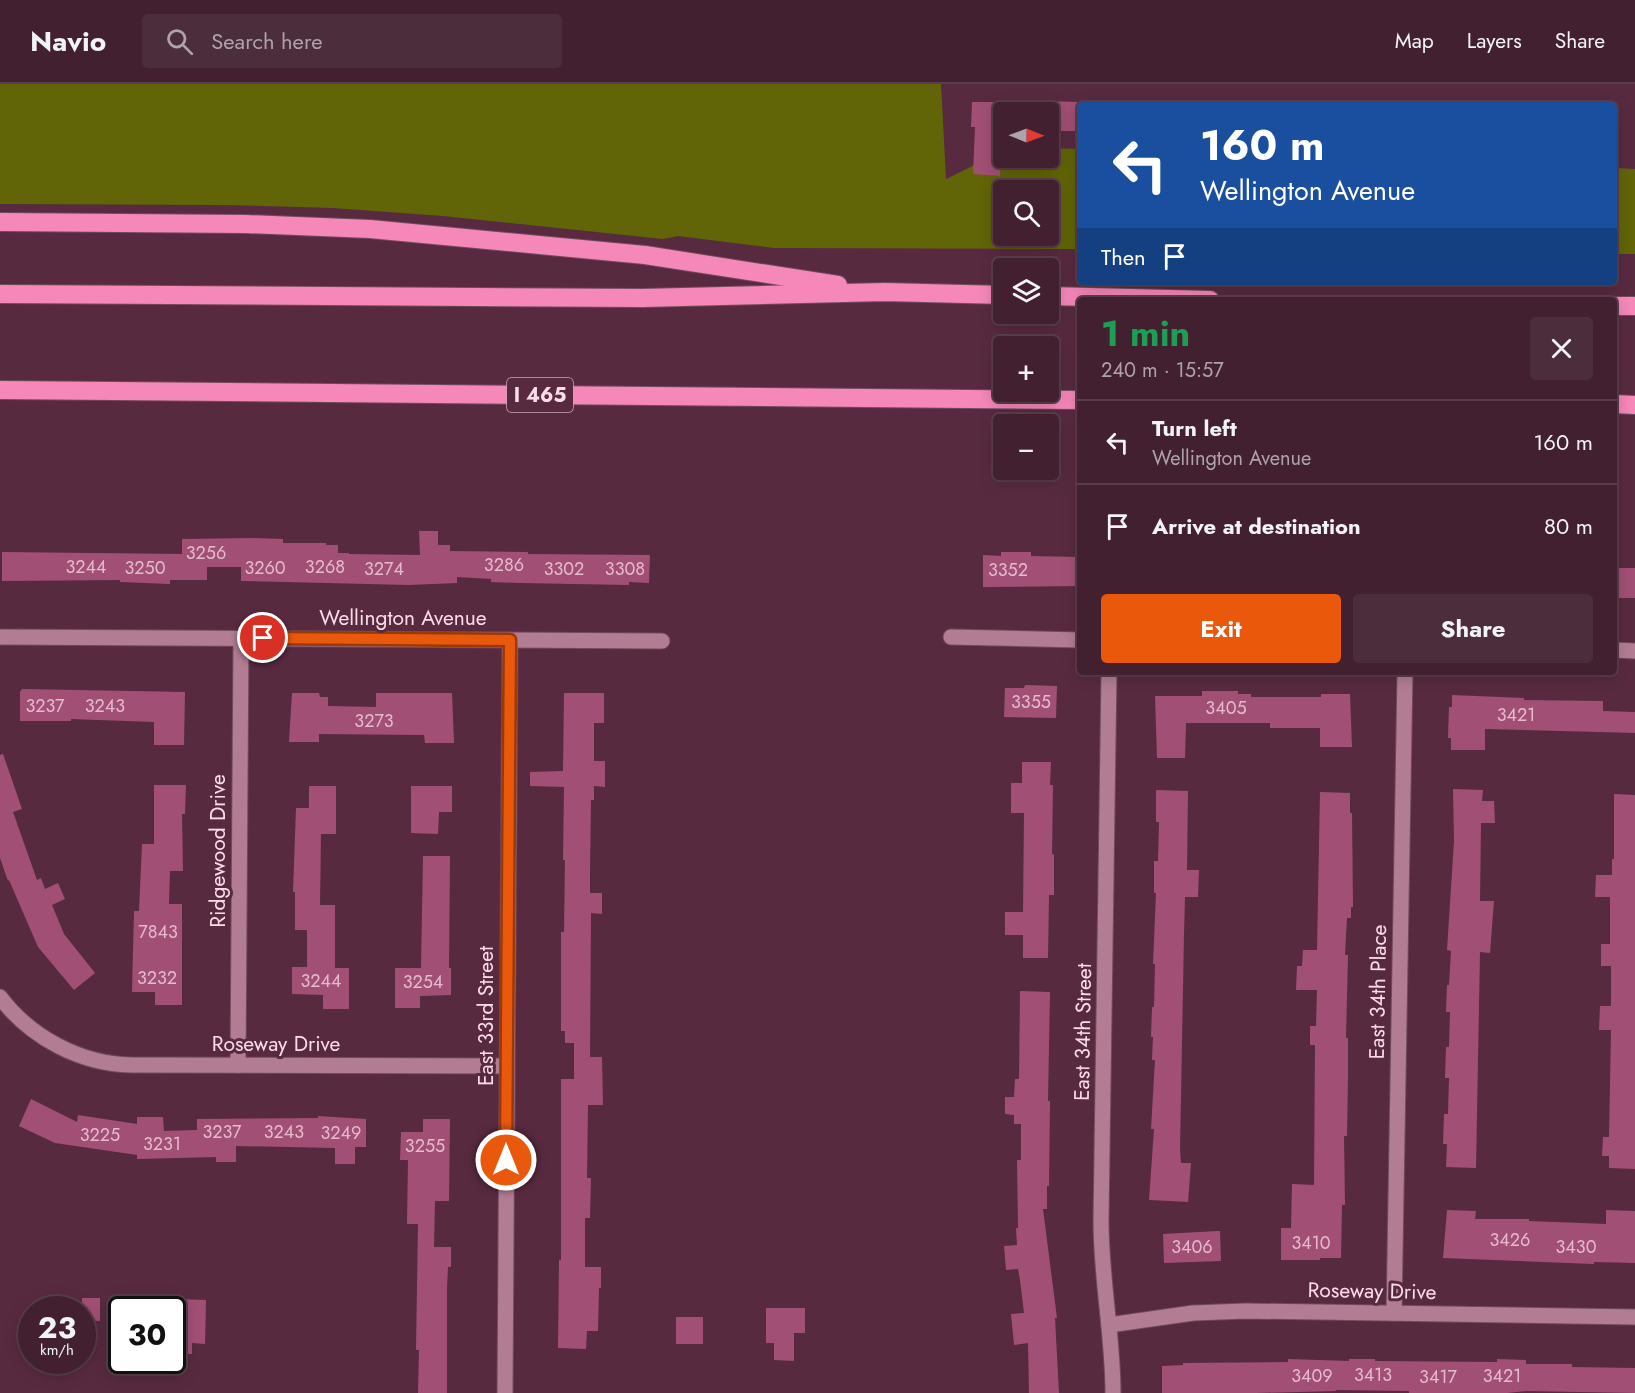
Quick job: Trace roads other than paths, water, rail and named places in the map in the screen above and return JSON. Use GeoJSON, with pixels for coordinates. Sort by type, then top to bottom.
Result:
{"type":"FeatureCollection","features":[{"type":"Feature","properties":{"kind":"highway"},"geometry":{"type":"LineString","coordinates":[[0,222],[245,224],[370,229],[645,255],[885,292]]}},
{"type":"Feature","properties":{"kind":"highway"},"geometry":{"type":"LineString","coordinates":[[0,294],[643,298],[885,292],[993,295]]}},
{"type":"Feature","properties":{"kind":"highway"},"geometry":{"type":"LineString","coordinates":[[1059,296],[1088,297]]}},
{"type":"Feature","properties":{"kind":"highway"},"geometry":{"type":"LineString","coordinates":[[1617,306],[1635,306]]}},
{"type":"Feature","properties":{"kind":"highway","name":"I 465"},"geometry":{"type":"LineString","coordinates":[[0,390],[1077,400]]}},
{"type":"Feature","properties":{"kind":"highway"},"geometry":{"type":"LineString","coordinates":[[1617,404],[1635,405]]}},
{"type":"Feature","properties":{"kind":"street","name":"Wellington Avenue"},"geometry":{"type":"LineString","coordinates":[[0,637],[662,640]]}},
{"type":"Feature","properties":{"kind":"street"},"geometry":{"type":"LineString","coordinates":[[951,637],[1077,640]]}},
{"type":"Feature","properties":{"kind":"street","name":"Ridgewood Drive"},"geometry":{"type":"LineString","coordinates":[[238,1065],[241,638]]}},
{"type":"Feature","properties":{"kind":"street","name":"East 33rd Street"},"geometry":{"type":"LineString","coordinates":[[505,1393],[510,640]]}},
{"type":"Feature","properties":{"kind":"street"},"geometry":{"type":"LineString","coordinates":[[1617,650],[1635,651]]}},
{"type":"Feature","properties":{"kind":"street","name":"East 34th Street"},"geometry":{"type":"LineString","coordinates":[[1109,675],[1101,1247],[1113,1369],[1113,1393]]}},
{"type":"Feature","properties":{"kind":"street","name":"East 34th Place"},"geometry":{"type":"LineString","coordinates":[[1394,1313],[1405,675]]}},
{"type":"Feature","properties":{"kind":"street","name":"Roseway Drive"},"geometry":{"type":"LineString","coordinates":[[0,997],[24,1023],[50,1041],[72,1053],[105,1063],[131,1065],[506,1066]]}},
{"type":"Feature","properties":{"kind":"street","name":"Roseway Drive"},"geometry":{"type":"LineString","coordinates":[[1109,1325],[1184,1314],[1225,1311],[1635,1317]]}}]}
